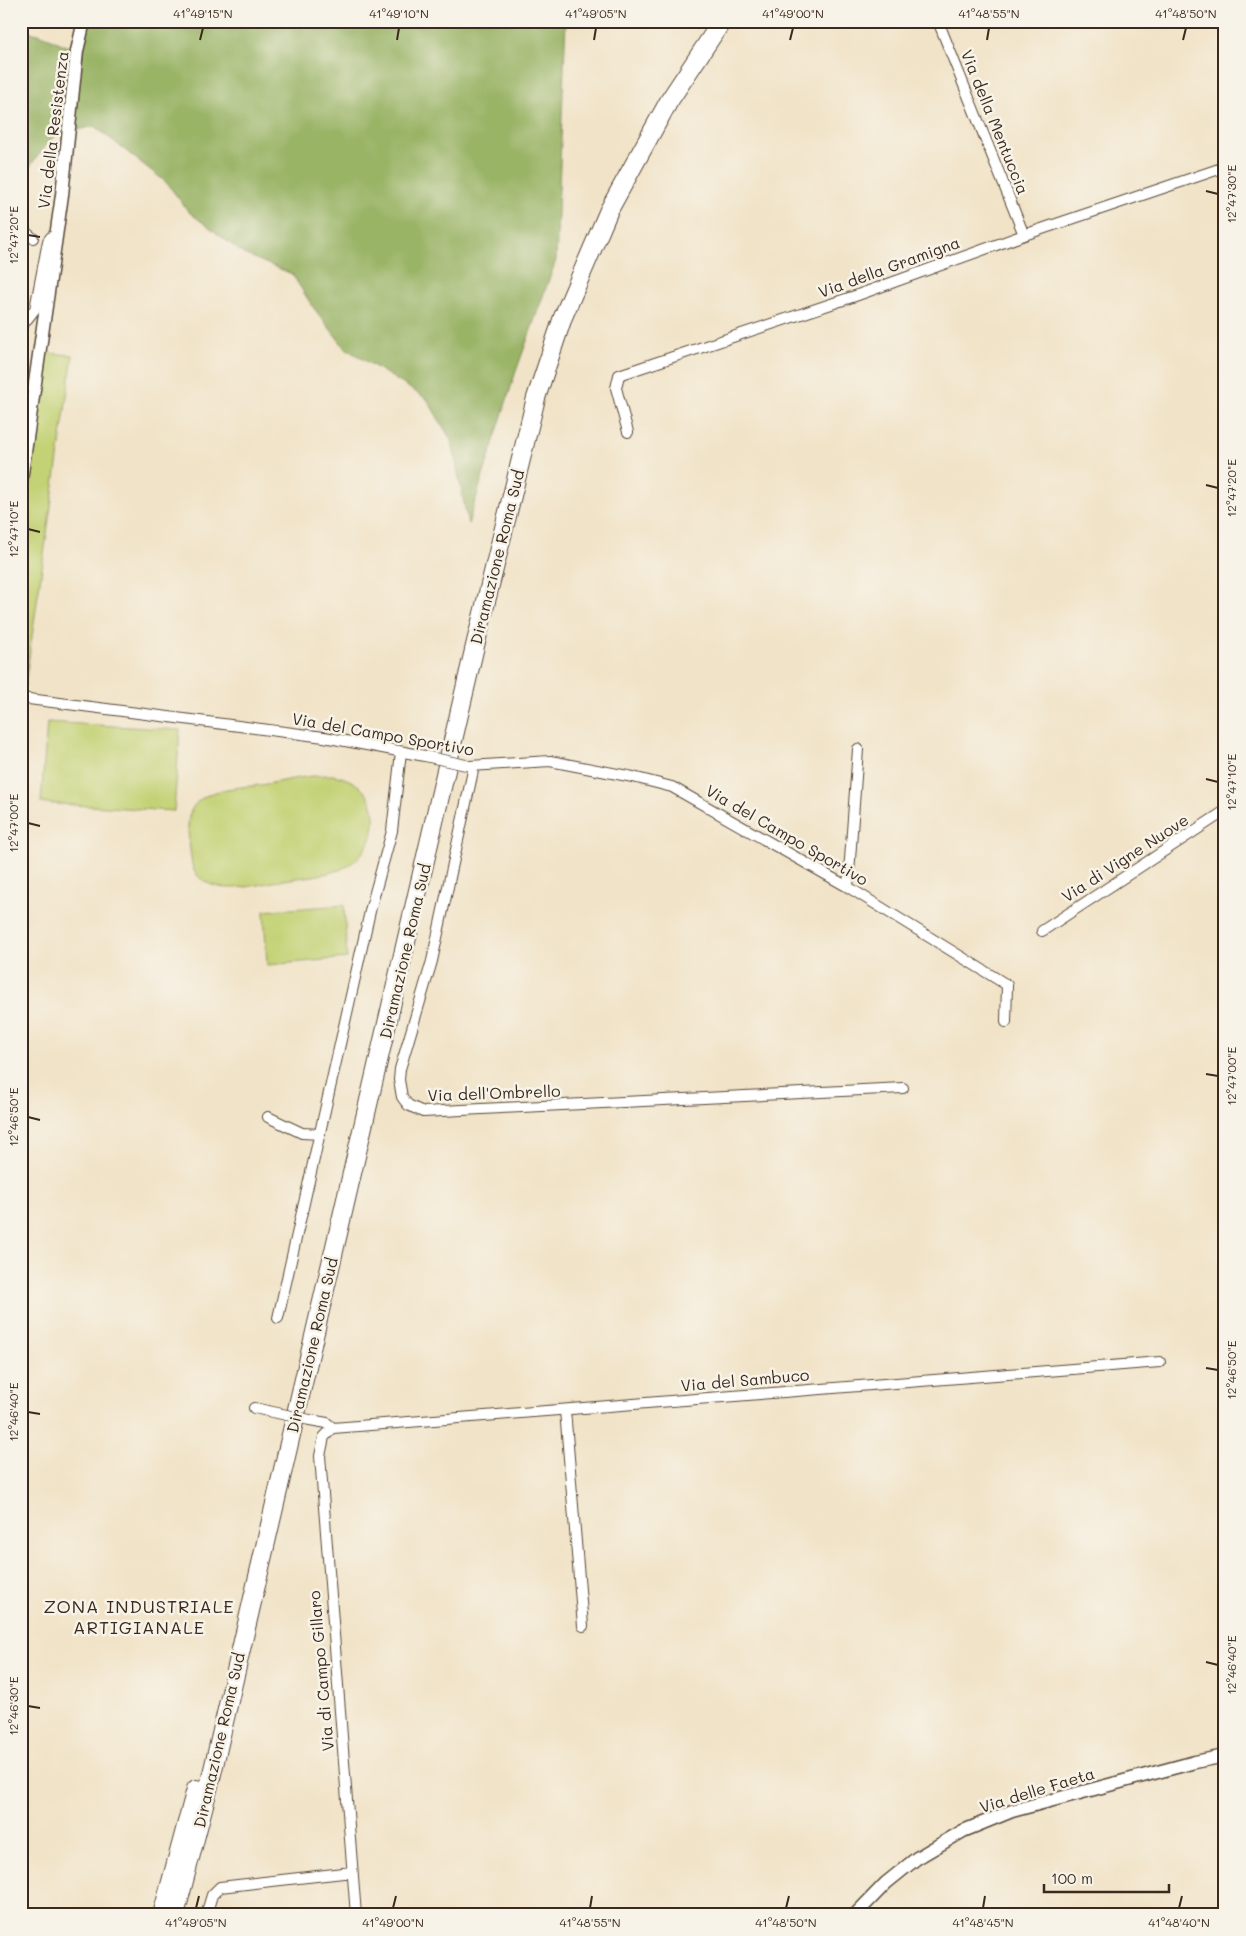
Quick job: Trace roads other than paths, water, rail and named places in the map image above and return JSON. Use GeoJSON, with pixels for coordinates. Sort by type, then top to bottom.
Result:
{"type":"FeatureCollection","features":[{"type":"Feature","properties":{"kind":"highway","name":"Diramazione Roma Sud"},"geometry":{"type":"LineString","coordinates":[[162,1915],[199,1776],[520,416],[561,295],[596,211],[651,109],[709,21]]}},
{"type":"Feature","properties":{"kind":"highway","name":"Diramazione Roma Sud"},"geometry":{"type":"LineString","coordinates":[[175,1915],[211,1778],[475,646],[536,398],[563,317],[609,210],[664,109],[722,21]]}},
{"type":"Feature","properties":{"kind":"street","name":"Via della Resistenza"},"geometry":{"type":"LineString","coordinates":[[21,480],[26,424],[56,238],[77,51],[84,21]]}},
{"type":"Feature","properties":{"kind":"street","name":"Via della Mentuccia"},"geometry":{"type":"LineString","coordinates":[[938,21],[1024,235]]}},
{"type":"Feature","properties":{"kind":"street","name":"Via della Gramigna"},"geometry":{"type":"LineString","coordinates":[[628,432],[616,388],[619,375],[856,296],[1024,235],[1225,168]]}},
{"type":"Feature","properties":{"kind":"street"},"geometry":{"type":"LineString","coordinates":[[21,327],[35,309],[48,241],[51,238],[56,238]]}},
{"type":"Feature","properties":{"kind":"street","name":"Via del Campo Sportivo"},"geometry":{"type":"LineString","coordinates":[[21,698],[324,737],[470,766],[550,761],[659,783],[712,809],[848,887],[1007,985],[1006,1022]]}},
{"type":"Feature","properties":{"kind":"street"},"geometry":{"type":"LineString","coordinates":[[848,887],[858,750]]}},
{"type":"Feature","properties":{"kind":"street"},"geometry":{"type":"LineString","coordinates":[[278,1318],[371,906],[392,831],[401,752]]}},
{"type":"Feature","properties":{"kind":"street","name":"Via dell'Ombrello"},"geometry":{"type":"LineString","coordinates":[[470,766],[432,961],[400,1069],[399,1089],[408,1105],[424,1112],[903,1088]]}},
{"type":"Feature","properties":{"kind":"street","name":"Via di Vigne Nuove"},"geometry":{"type":"LineString","coordinates":[[1042,931],[1225,811]]}},
{"type":"Feature","properties":{"kind":"street"},"geometry":{"type":"LineString","coordinates":[[268,1117],[302,1133],[320,1134]]}},
{"type":"Feature","properties":{"kind":"street","name":"Via del Sambuco"},"geometry":{"type":"LineString","coordinates":[[333,1428],[1160,1362]]}},
{"type":"Feature","properties":{"kind":"street"},"geometry":{"type":"LineString","coordinates":[[254,1408],[327,1423],[333,1428]]}},
{"type":"Feature","properties":{"kind":"street"},"geometry":{"type":"LineString","coordinates":[[565,1410],[583,1626]]}},
{"type":"Feature","properties":{"kind":"street","name":"Via di Campo Gillaro"},"geometry":{"type":"LineString","coordinates":[[333,1428],[324,1437],[320,1456],[356,1915]]}},
{"type":"Feature","properties":{"kind":"street","name":"Via delle Faeta"},"geometry":{"type":"LineString","coordinates":[[855,1915],[886,1883],[916,1858],[963,1831],[1012,1811],[1195,1762],[1225,1756]]}},
{"type":"Feature","properties":{"kind":"street"},"geometry":{"type":"LineString","coordinates":[[206,1915],[212,1895],[220,1887],[352,1872]]}},
{"type":"Feature","properties":{"kind":"district","name":"ZONA INDUSTRIALE ARTIGIANALE"},"geometry":{"type":"Point","coordinates":[139,1617]}}]}
